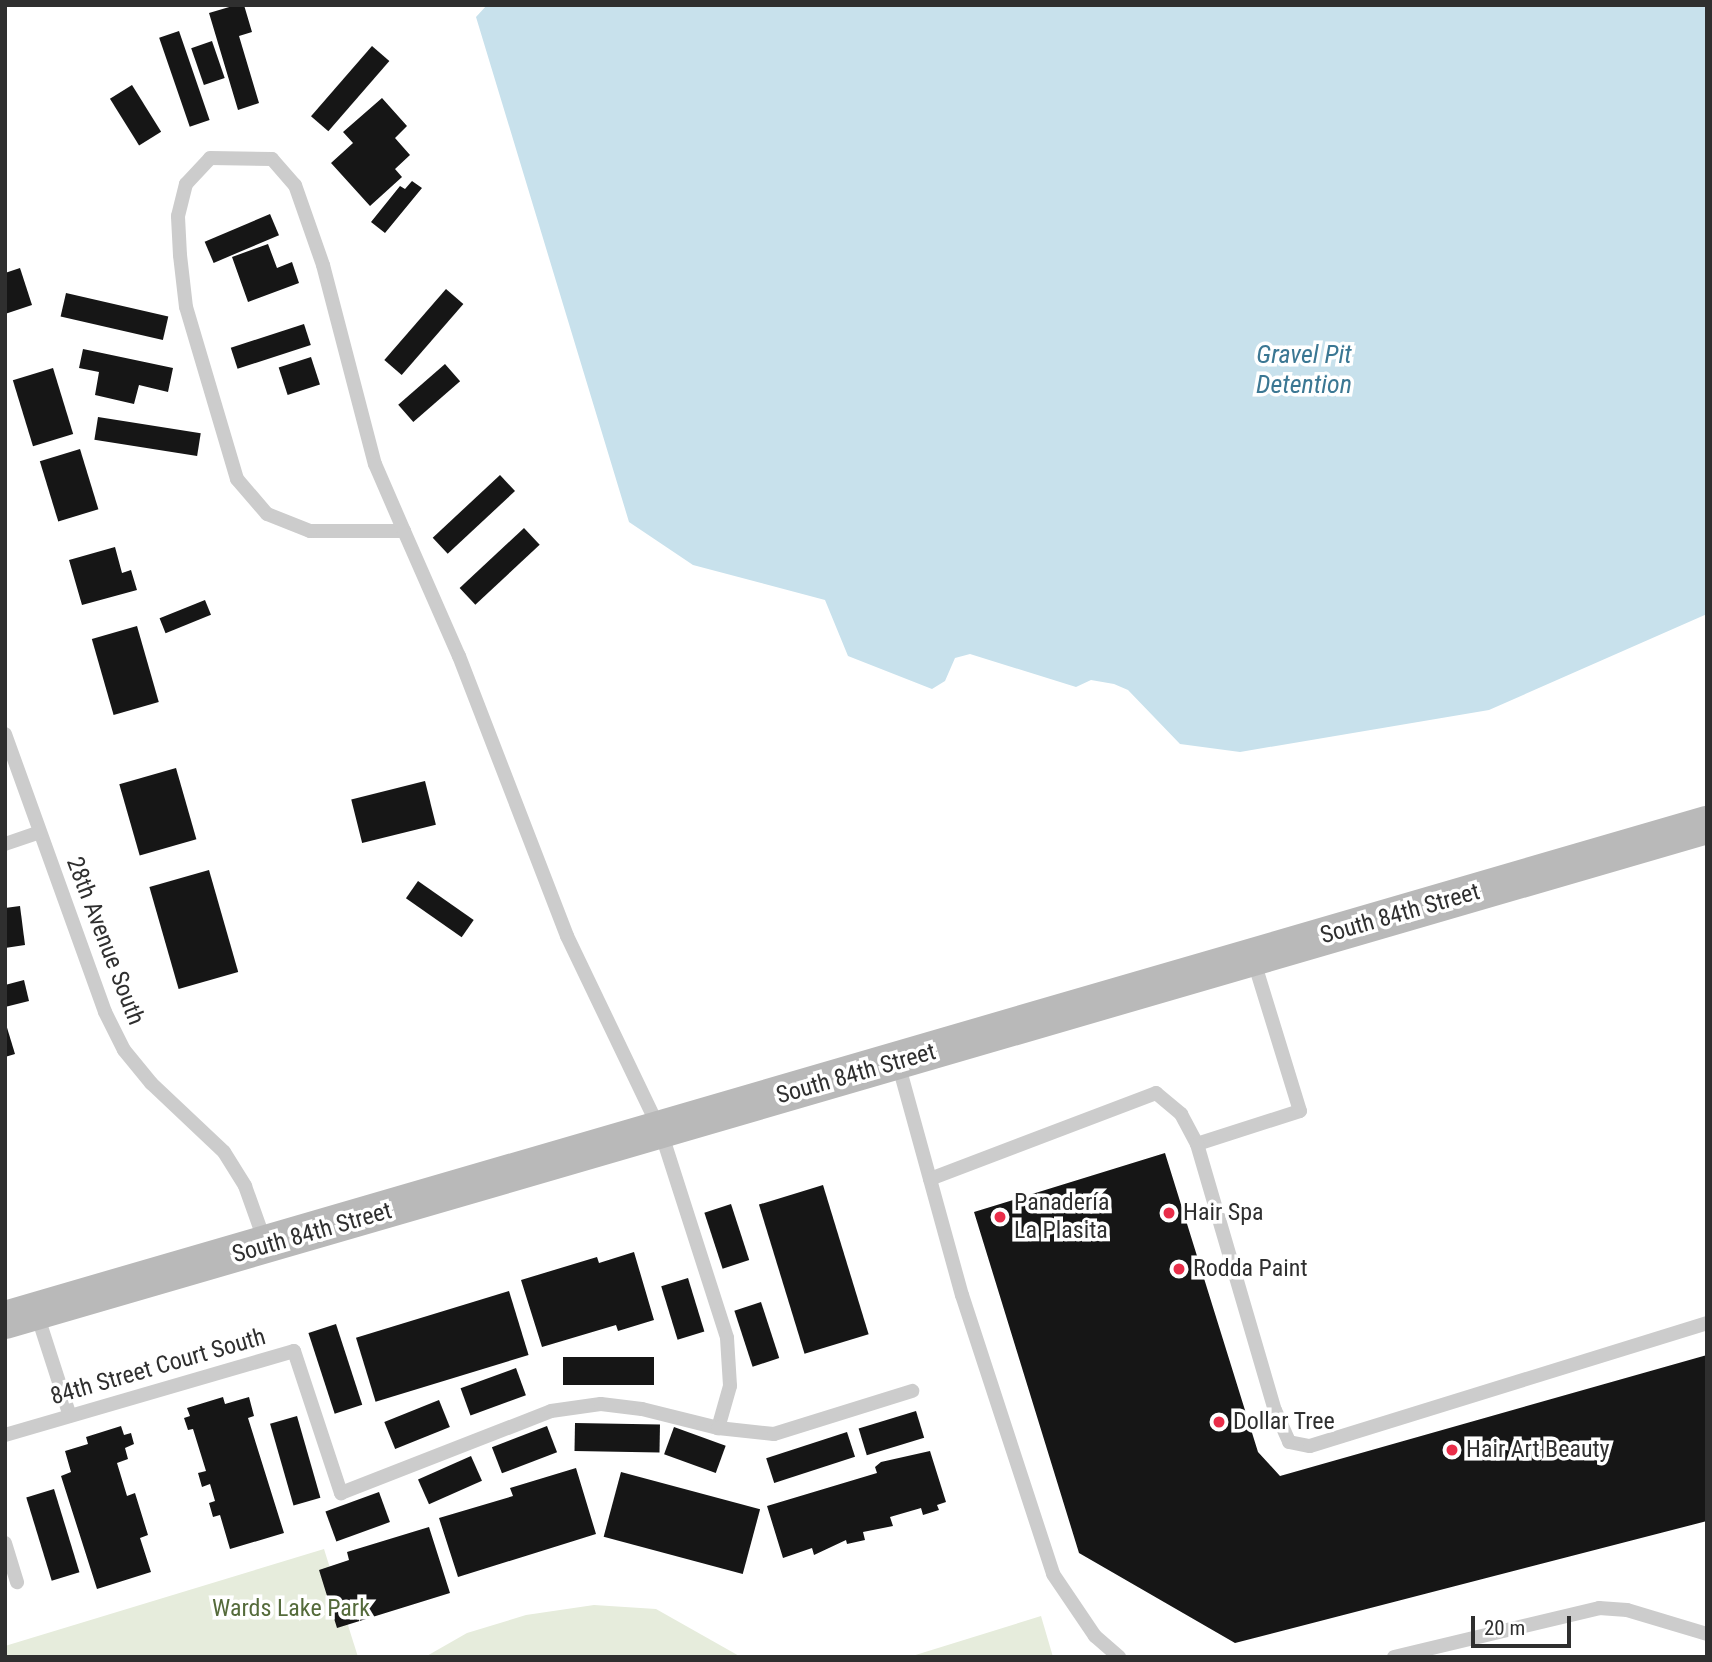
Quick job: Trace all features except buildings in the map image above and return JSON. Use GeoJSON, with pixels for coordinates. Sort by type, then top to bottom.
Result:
{"type":"FeatureCollection","features":[{"type":"Feature","properties":{"kind":"main road","name":"South 84th Street"},"geometry":{"type":"LineString","coordinates":[[21,1315],[661,1132],[1253,956],[1707,825]]}},
{"type":"Feature","properties":{"kind":"lane"},"geometry":{"type":"LineString","coordinates":[[404,531],[310,531],[267,514],[237,479],[186,307],[180,256],[178,216],[186,184],[210,158],[272,159],[295,185],[323,265],[375,464],[459,656],[567,936],[661,1132],[727,1338],[730,1386],[718,1428]]}},
{"type":"Feature","properties":{"kind":"lane","name":"28th Avenue South"},"geometry":{"type":"LineString","coordinates":[[5,734],[105,1012],[124,1050],[151,1083],[224,1152],[245,1186],[267,1246]]}},
{"type":"Feature","properties":{"kind":"lane"},"geometry":{"type":"LineString","coordinates":[[5,844],[39,832]]}},
{"type":"Feature","properties":{"kind":"lane"},"geometry":{"type":"LineString","coordinates":[[1198,1144],[1300,1111],[1253,956]]}},
{"type":"Feature","properties":{"kind":"lane"},"geometry":{"type":"LineString","coordinates":[[898,1062],[962,1295],[1053,1574],[1095,1636],[1119,1657]]}},
{"type":"Feature","properties":{"kind":"lane"},"geometry":{"type":"LineString","coordinates":[[930,1179],[1156,1093],[1181,1114],[1198,1144],[1275,1410],[1289,1442],[1310,1446],[1707,1323]]}},
{"type":"Feature","properties":{"kind":"lane"},"geometry":{"type":"LineString","coordinates":[[21,1315],[70,1416]]}},
{"type":"Feature","properties":{"kind":"lane","name":"84th Street Court South"},"geometry":{"type":"LineString","coordinates":[[5,1435],[294,1351],[341,1493],[551,1411],[601,1404],[642,1409],[718,1428],[774,1434],[912,1391]]}},
{"type":"Feature","properties":{"kind":"lane"},"geometry":{"type":"LineString","coordinates":[[5,1543],[17,1582]]}},
{"type":"Feature","properties":{"kind":"lane"},"geometry":{"type":"LineString","coordinates":[[1394,1657],[1599,1608],[1627,1610],[1707,1634]]}},
{"type":"Feature","properties":{"kind":"green space","name":"Wards Lake Park"},"geometry":{"type":"Polygon","coordinates":[[[324,1549],[358,1657],[5,1657],[5,1646],[324,1549]]]}},
{"type":"Feature","properties":{"kind":"green space","name":"Wards Lake Park"},"geometry":{"type":"Polygon","coordinates":[[[594,1605],[656,1609],[741,1657],[425,1657],[467,1633],[526,1615],[594,1605]]]}},
{"type":"Feature","properties":{"kind":"green space"},"geometry":{"type":"Polygon","coordinates":[[[1041,1616],[1053,1657],[909,1657],[1041,1616]]]}},
{"type":"Feature","properties":{"kind":"water","name":"Gravel Pit Detention"},"geometry":{"type":"Polygon","coordinates":[[[487,5],[1707,5],[1707,614],[1489,710],[1240,752],[1180,744],[1128,690],[1114,684],[1091,680],[1076,687],[970,654],[955,658],[945,681],[932,689],[848,656],[825,600],[693,565],[629,522],[476,17],[487,5]]]}},
{"type":"Feature","properties":{"kind":"place","name":"Hair Spa"},"geometry":{"type":"Point","coordinates":[1169,1213]}},
{"type":"Feature","properties":{"kind":"place","name":"Panadería La Plasita"},"geometry":{"type":"Point","coordinates":[1000,1217]}},
{"type":"Feature","properties":{"kind":"place","name":"Rodda Paint"},"geometry":{"type":"Point","coordinates":[1179,1269]}},
{"type":"Feature","properties":{"kind":"place","name":"Dollar Tree"},"geometry":{"type":"Point","coordinates":[1219,1422]}},
{"type":"Feature","properties":{"kind":"place","name":"Hair Art Beauty"},"geometry":{"type":"Point","coordinates":[1452,1450]}}]}
